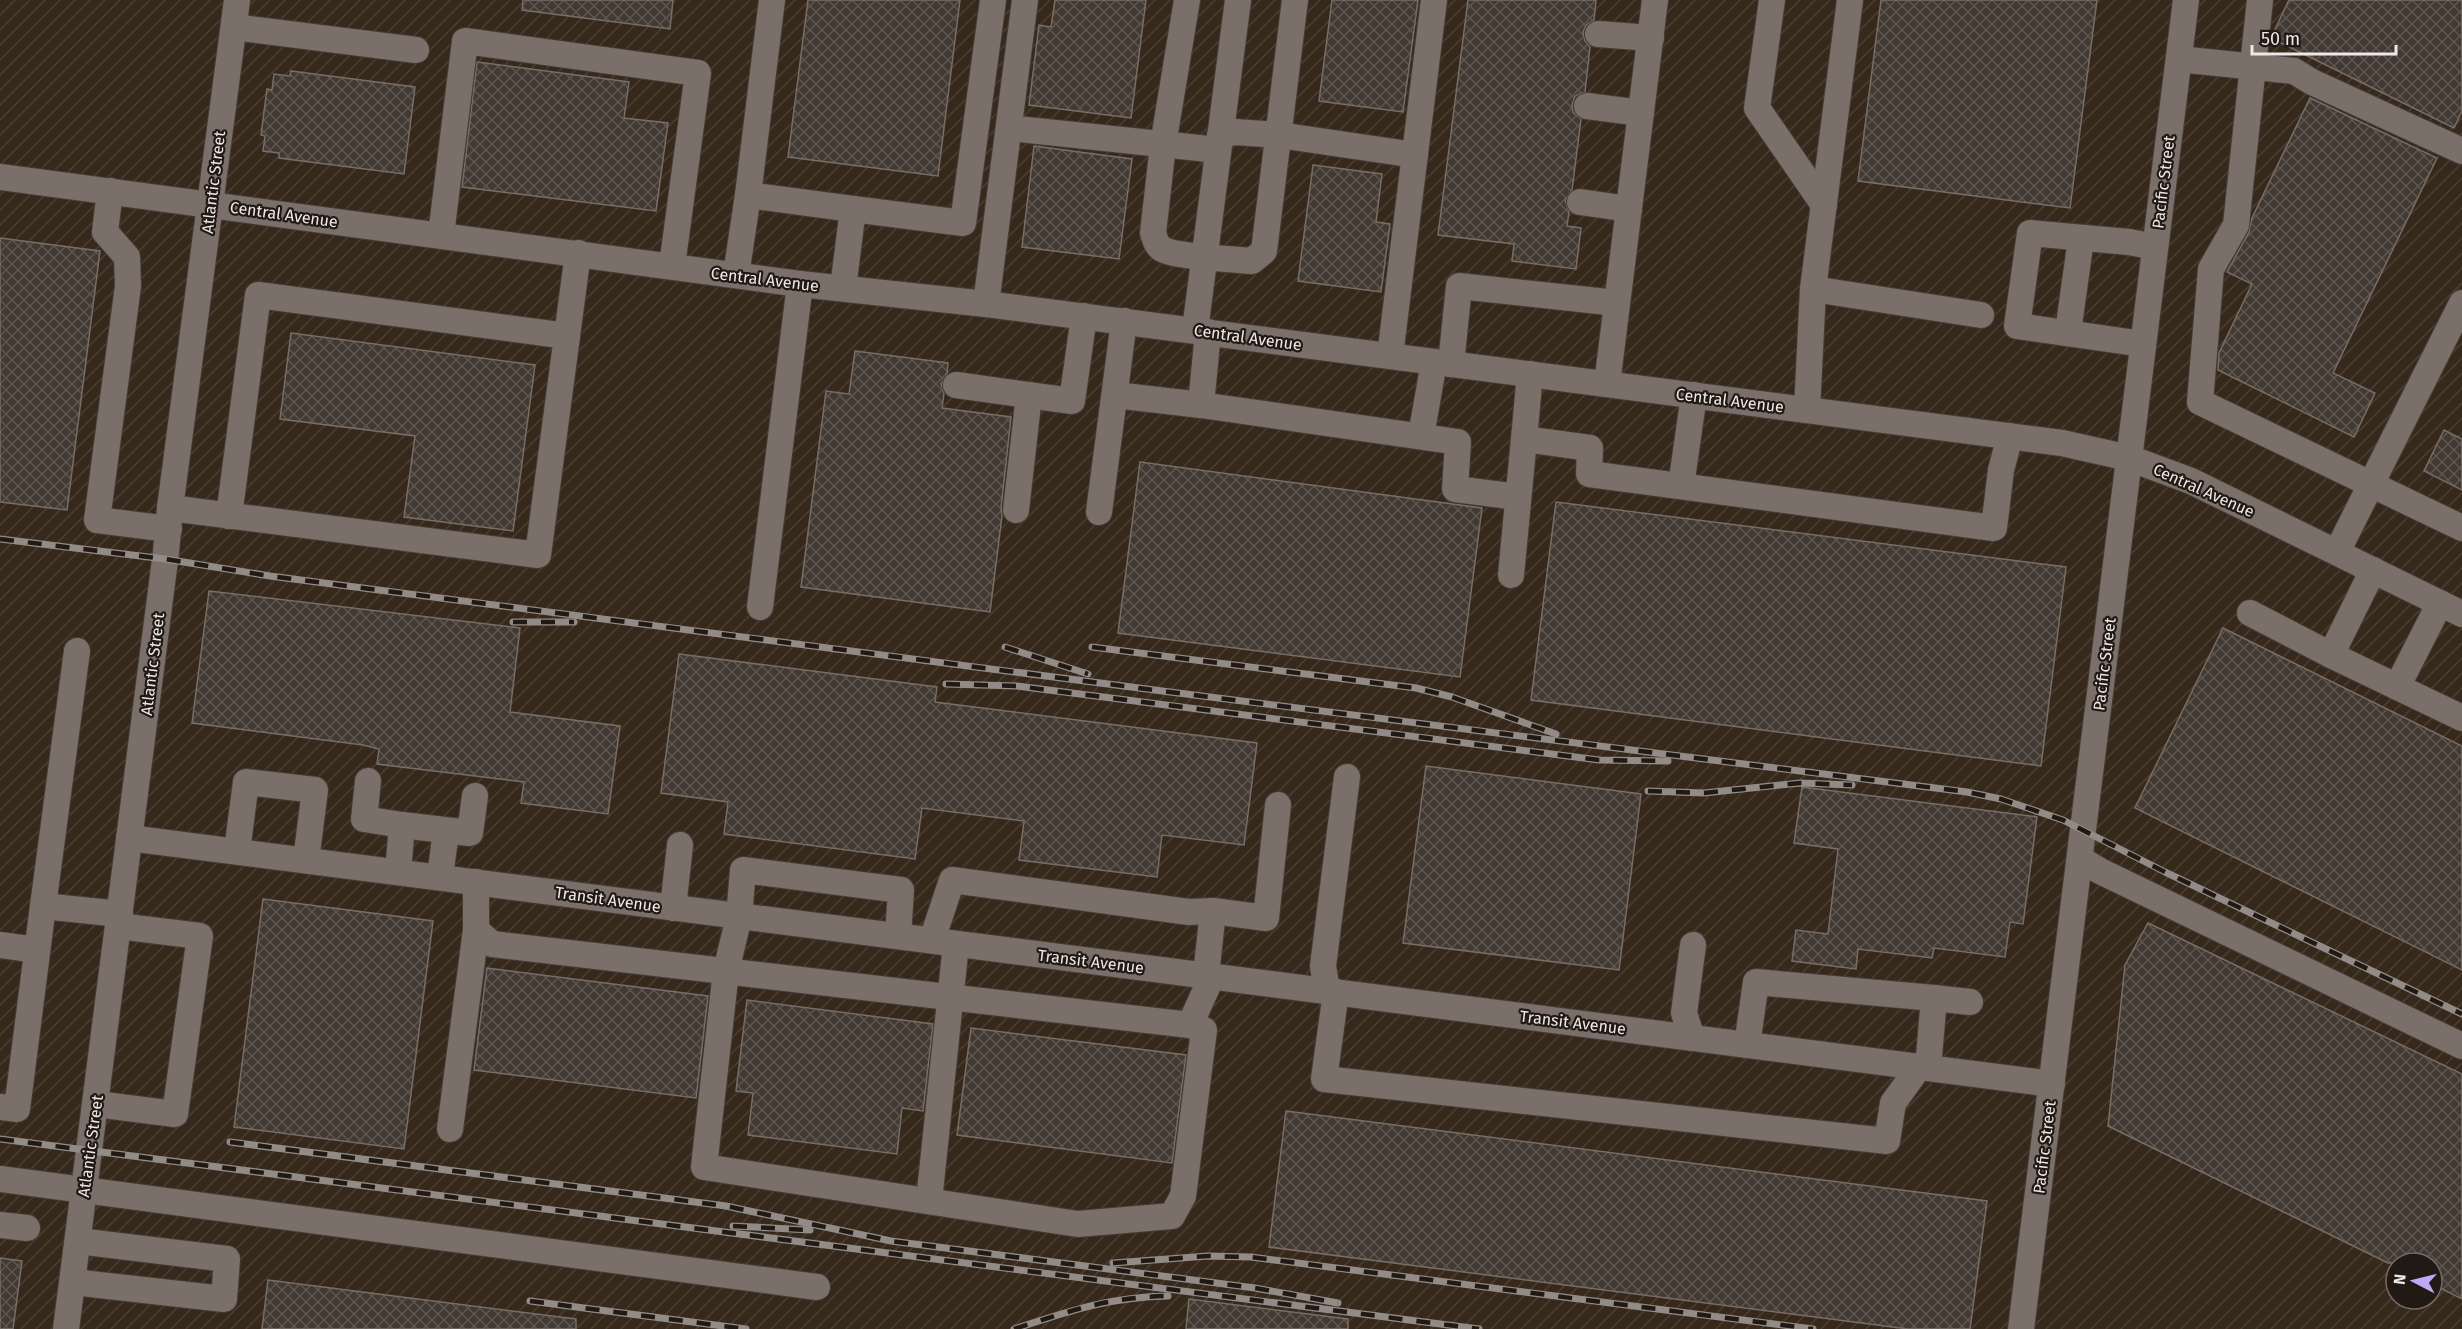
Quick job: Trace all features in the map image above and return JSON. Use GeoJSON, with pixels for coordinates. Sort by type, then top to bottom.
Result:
{"type":"FeatureCollection","features":[{"type":"Feature","properties":{"kind":"street","name":"Atlantic Street"},"geometry":{"type":"LineString","coordinates":[[66,1329],[237,0]]}},
{"type":"Feature","properties":{"kind":"street"},"geometry":{"type":"LineString","coordinates":[[736,275],[772,0]]}},
{"type":"Feature","properties":{"kind":"street"},"geometry":{"type":"LineString","coordinates":[[748,195],[963,223],[993,0]]}},
{"type":"Feature","properties":{"kind":"street"},"geometry":{"type":"LineString","coordinates":[[986,303],[1025,0]]}},
{"type":"Feature","properties":{"kind":"street"},"geometry":{"type":"LineString","coordinates":[[1187,0],[1163,145],[1153,233],[1156,244],[1164,250],[1204,257],[1252,261],[1264,251],[1295,0]]}},
{"type":"Feature","properties":{"kind":"street"},"geometry":{"type":"LineString","coordinates":[[1201,405],[1204,257],[1238,0]]}},
{"type":"Feature","properties":{"kind":"street"},"geometry":{"type":"LineString","coordinates":[[1390,356],[1434,0]]}},
{"type":"Feature","properties":{"kind":"street"},"geometry":{"type":"LineString","coordinates":[[1606,384],[1655,0]]}},
{"type":"Feature","properties":{"kind":"street"},"geometry":{"type":"LineString","coordinates":[[1772,0],[1757,108],[1824,205]]}},
{"type":"Feature","properties":{"kind":"street"},"geometry":{"type":"LineString","coordinates":[[1807,410],[1813,289],[1850,0]]}},
{"type":"Feature","properties":{"kind":"street","name":"Pacific Street"},"geometry":{"type":"LineString","coordinates":[[2021,1329],[2186,0]]}},
{"type":"Feature","properties":{"kind":"street"},"geometry":{"type":"LineString","coordinates":[[2260,0],[2236,225],[2211,269],[2200,402],[2462,528]]}},
{"type":"Feature","properties":{"kind":"street"},"geometry":{"type":"LineString","coordinates":[[234,27],[416,50]]}},
{"type":"Feature","properties":{"kind":"street"},"geometry":{"type":"LineString","coordinates":[[1598,34],[1651,38]]}},
{"type":"Feature","properties":{"kind":"street"},"geometry":{"type":"LineString","coordinates":[[441,235],[465,41],[698,73],[672,266]]}},
{"type":"Feature","properties":{"kind":"street"},"geometry":{"type":"LineString","coordinates":[[2179,59],[2294,71],[2312,82],[2462,151]]}},
{"type":"Feature","properties":{"kind":"street"},"geometry":{"type":"LineString","coordinates":[[1587,106],[1641,113]]}},
{"type":"Feature","properties":{"kind":"street"},"geometry":{"type":"LineString","coordinates":[[1009,128],[1163,145],[1219,143],[1235,132],[1279,135],[1415,155]]}},
{"type":"Feature","properties":{"kind":"street","name":"Central Avenue"},"geometry":{"type":"LineString","coordinates":[[0,177],[800,284],[986,303],[2092,448],[2129,458],[2191,481],[2451,608]]}},
{"type":"Feature","properties":{"kind":"street"},"geometry":{"type":"LineString","coordinates":[[110,191],[105,232],[127,257],[128,286],[97,520],[229,516],[538,555],[578,254]]}},
{"type":"Feature","properties":{"kind":"street"},"geometry":{"type":"LineString","coordinates":[[1580,202],[1629,209]]}},
{"type":"Feature","properties":{"kind":"street"},"geometry":{"type":"LineString","coordinates":[[843,288],[853,209]]}},
{"type":"Feature","properties":{"kind":"street"},"geometry":{"type":"LineString","coordinates":[[2143,344],[2016,326],[2030,233],[2129,242],[2155,247]]}},
{"type":"Feature","properties":{"kind":"street"},"geometry":{"type":"LineString","coordinates":[[2068,332],[2081,239]]}},
{"type":"Feature","properties":{"kind":"street"},"geometry":{"type":"LineString","coordinates":[[760,607],[800,284]]}},
{"type":"Feature","properties":{"kind":"street"},"geometry":{"type":"LineString","coordinates":[[1421,436],[1443,363],[1459,286],[1617,303]]}},
{"type":"Feature","properties":{"kind":"street"},"geometry":{"type":"LineString","coordinates":[[1813,289],[1981,315]]}},
{"type":"Feature","properties":{"kind":"street"},"geometry":{"type":"LineString","coordinates":[[229,516],[258,295],[567,336]]}},
{"type":"Feature","properties":{"kind":"street"},"geometry":{"type":"LineString","coordinates":[[2337,552],[2373,485],[2462,303]]}},
{"type":"Feature","properties":{"kind":"street"},"geometry":{"type":"LineString","coordinates":[[956,385],[1072,401],[1084,316]]}},
{"type":"Feature","properties":{"kind":"street"},"geometry":{"type":"LineString","coordinates":[[1099,512],[1124,321]]}},
{"type":"Feature","properties":{"kind":"street"},"geometry":{"type":"LineString","coordinates":[[1511,575],[1530,374]]}},
{"type":"Feature","properties":{"kind":"street"},"geometry":{"type":"LineString","coordinates":[[1016,510],[1029,395]]}},
{"type":"Feature","properties":{"kind":"street"},"geometry":{"type":"LineString","coordinates":[[1114,395],[1458,441],[1455,489],[1518,497]]}},
{"type":"Feature","properties":{"kind":"street"},"geometry":{"type":"LineString","coordinates":[[1681,486],[1695,395]]}},
{"type":"Feature","properties":{"kind":"street"},"geometry":{"type":"LineString","coordinates":[[1524,439],[1590,448],[1589,474],[1994,528],[2001,470],[2010,436]]}},
{"type":"Feature","properties":{"kind":"street"},"geometry":{"type":"LineString","coordinates":[[2331,656],[2373,570]]}},
{"type":"Feature","properties":{"kind":"street"},"geometry":{"type":"LineString","coordinates":[[2397,687],[2451,608]]}},
{"type":"Feature","properties":{"kind":"street"},"geometry":{"type":"LineString","coordinates":[[2250,613],[2331,656],[2462,718]]}},
{"type":"Feature","properties":{"kind":"street"},"geometry":{"type":"LineString","coordinates":[[0,1107],[17,1109],[77,651]]}},
{"type":"Feature","properties":{"kind":"street"},"geometry":{"type":"LineString","coordinates":[[1347,777],[1323,966],[1332,992],[1324,1079],[1887,1141],[1893,1103],[1923,1067],[1934,998]]}},
{"type":"Feature","properties":{"kind":"street"},"geometry":{"type":"LineString","coordinates":[[369,781],[364,819],[402,825],[470,834],[475,796]]}},
{"type":"Feature","properties":{"kind":"street"},"geometry":{"type":"LineString","coordinates":[[237,851],[246,782],[315,790],[306,860]]}},
{"type":"Feature","properties":{"kind":"street"},"geometry":{"type":"LineString","coordinates":[[929,1201],[952,998],[944,942],[952,880],[1190,912],[1213,911],[1266,918],[1278,805]]}},
{"type":"Feature","properties":{"kind":"street"},"geometry":{"type":"LineString","coordinates":[[398,872],[402,825]]}},
{"type":"Feature","properties":{"kind":"street"},"geometry":{"type":"LineString","coordinates":[[440,877],[446,831]]}},
{"type":"Feature","properties":{"kind":"street","name":"Transit Avenue"},"geometry":{"type":"LineString","coordinates":[[129,838],[2052,1084]]}},
{"type":"Feature","properties":{"kind":"street"},"geometry":{"type":"LineString","coordinates":[[673,908],[680,845]]}},
{"type":"Feature","properties":{"kind":"street"},"geometry":{"type":"LineString","coordinates":[[2079,859],[2462,1046]]}},
{"type":"Feature","properties":{"kind":"street"},"geometry":{"type":"LineString","coordinates":[[476,930],[492,944],[726,971],[952,998],[1190,1025],[1204,1030],[1183,1196],[1172,1216],[1078,1224],[704,1167],[726,971],[739,916],[743,870],[901,890],[898,936]]}},
{"type":"Feature","properties":{"kind":"street"},"geometry":{"type":"LineString","coordinates":[[450,1129],[476,930],[476,882]]}},
{"type":"Feature","properties":{"kind":"street"},"geometry":{"type":"LineString","coordinates":[[43,906],[200,936],[175,1114],[96,1104]]}},
{"type":"Feature","properties":{"kind":"street"},"geometry":{"type":"LineString","coordinates":[[1190,1025],[1209,976],[1213,911]]}},
{"type":"Feature","properties":{"kind":"street"},"geometry":{"type":"LineString","coordinates":[[0,945],[37,950]]}},
{"type":"Feature","properties":{"kind":"street"},"geometry":{"type":"LineString","coordinates":[[1692,1038],[1684,1013],[1694,945]]}},
{"type":"Feature","properties":{"kind":"street"},"geometry":{"type":"LineString","coordinates":[[1747,1045],[1756,982],[1970,1002]]}},
{"type":"Feature","properties":{"kind":"street"},"geometry":{"type":"LineString","coordinates":[[0,1179],[817,1287]]}},
{"type":"Feature","properties":{"kind":"street"},"geometry":{"type":"LineString","coordinates":[[0,1225],[27,1228]]}},
{"type":"Feature","properties":{"kind":"street"},"geometry":{"type":"LineString","coordinates":[[73,1282],[224,1299],[227,1259],[78,1241]]}},
{"type":"Feature","properties":{"kind":"shaded area"},"geometry":{"type":"Polygon","coordinates":[[[0,0],[2462,0],[2462,1329],[0,1329],[0,0]]]}},
{"type":"Feature","properties":{"kind":"building"},"geometry":{"type":"Polygon","coordinates":[[[523,0],[673,0],[670,29],[522,10],[523,0]]]}},
{"type":"Feature","properties":{"kind":"building"},"geometry":{"type":"Polygon","coordinates":[[[808,0],[960,0],[938,176],[788,157],[808,0]]]}},
{"type":"Feature","properties":{"kind":"building"},"geometry":{"type":"Polygon","coordinates":[[[1055,0],[1146,0],[1131,118],[1029,105],[1039,25],[1051,27],[1055,0]]]}},
{"type":"Feature","properties":{"kind":"building"},"geometry":{"type":"Polygon","coordinates":[[[1332,0],[1418,0],[1403,112],[1319,101],[1332,0]]]}},
{"type":"Feature","properties":{"kind":"building"},"geometry":{"type":"Polygon","coordinates":[[[1468,0],[1596,0],[1594,20],[1586,25],[1583,32],[1585,41],[1590,47],[1585,92],[1575,96],[1572,105],[1573,112],[1581,119],[1572,190],[1565,200],[1569,212],[1567,226],[1581,228],[1576,269],[1512,261],[1514,244],[1438,235],[1468,0]]]}},
{"type":"Feature","properties":{"kind":"building"},"geometry":{"type":"Polygon","coordinates":[[[1881,0],[2097,0],[2070,208],[1858,181],[1881,0]]]}},
{"type":"Feature","properties":{"kind":"building"},"geometry":{"type":"Polygon","coordinates":[[[2289,0],[2462,0],[2462,111],[2454,128],[2271,38],[2289,0]]]}},
{"type":"Feature","properties":{"kind":"building"},"geometry":{"type":"Polygon","coordinates":[[[477,62],[629,82],[624,118],[668,123],[656,211],[462,187],[477,62]]]}},
{"type":"Feature","properties":{"kind":"building"},"geometry":{"type":"Polygon","coordinates":[[[291,71],[415,87],[404,174],[279,158],[279,153],[263,151],[265,136],[261,135],[267,89],[272,90],[274,74],[290,76],[291,71]]]}},
{"type":"Feature","properties":{"kind":"building"},"geometry":{"type":"Polygon","coordinates":[[[2310,98],[2437,158],[2333,373],[2375,393],[2354,437],[2218,370],[2219,353],[2252,284],[2227,272],[2249,232],[2252,218],[2310,98]]]}},
{"type":"Feature","properties":{"kind":"building"},"geometry":{"type":"Polygon","coordinates":[[[1034,146],[1132,159],[1119,259],[1022,247],[1034,146]]]}},
{"type":"Feature","properties":{"kind":"building"},"geometry":{"type":"Polygon","coordinates":[[[1313,165],[1382,174],[1376,222],[1390,224],[1381,292],[1298,281],[1313,165]]]}},
{"type":"Feature","properties":{"kind":"building"},"geometry":{"type":"Polygon","coordinates":[[[0,238],[100,251],[67,510],[0,502],[0,238]]]}},
{"type":"Feature","properties":{"kind":"building"},"geometry":{"type":"Polygon","coordinates":[[[291,333],[535,365],[513,531],[404,517],[415,436],[280,419],[291,333]]]}},
{"type":"Feature","properties":{"kind":"building"},"geometry":{"type":"Polygon","coordinates":[[[855,351],[948,363],[947,374],[941,384],[944,393],[942,408],[1011,417],[990,612],[801,587],[826,391],[849,394],[855,351]]]}},
{"type":"Feature","properties":{"kind":"building"},"geometry":{"type":"Polygon","coordinates":[[[2444,430],[2462,439],[2462,490],[2424,471],[2444,430]]]}},
{"type":"Feature","properties":{"kind":"building"},"geometry":{"type":"Polygon","coordinates":[[[1140,462],[1482,508],[1460,677],[1118,633],[1140,462]]]}},
{"type":"Feature","properties":{"kind":"building"},"geometry":{"type":"Polygon","coordinates":[[[1556,502],[2066,567],[2041,766],[1531,700],[1556,502]]]}},
{"type":"Feature","properties":{"kind":"building"},"geometry":{"type":"Polygon","coordinates":[[[209,591],[520,628],[510,712],[620,726],[608,814],[521,803],[524,782],[377,764],[379,749],[363,745],[192,723],[209,591]]]}},
{"type":"Feature","properties":{"kind":"building"},"geometry":{"type":"Polygon","coordinates":[[[2223,628],[2462,746],[2462,970],[2135,808],[2223,628]]]}},
{"type":"Feature","properties":{"kind":"building"},"geometry":{"type":"Polygon","coordinates":[[[679,654],[937,687],[935,702],[1257,743],[1244,845],[1162,835],[1157,877],[1019,860],[1024,821],[922,808],[915,859],[724,834],[728,802],[661,793],[679,654]]]}},
{"type":"Feature","properties":{"kind":"building"},"geometry":{"type":"Polygon","coordinates":[[[1426,766],[1641,794],[1619,970],[1403,943],[1426,766]]]}},
{"type":"Feature","properties":{"kind":"building"},"geometry":{"type":"Polygon","coordinates":[[[1802,787],[2037,817],[2023,924],[2010,922],[2005,957],[1934,948],[1932,958],[1858,949],[1856,969],[1792,961],[1796,930],[1828,934],[1838,849],[1794,843],[1802,787]]]}},
{"type":"Feature","properties":{"kind":"building"},"geometry":{"type":"Polygon","coordinates":[[[263,899],[433,921],[404,1149],[234,1127],[263,899]]]}},
{"type":"Feature","properties":{"kind":"building"},"geometry":{"type":"Polygon","coordinates":[[[2148,923],[2462,1074],[2462,1299],[2444,1290],[2444,1251],[2384,1251],[2384,1261],[2108,1126],[2125,965],[2148,923]]]}},
{"type":"Feature","properties":{"kind":"building"},"geometry":{"type":"Polygon","coordinates":[[[487,968],[708,996],[696,1098],[474,1070],[487,968]]]}},
{"type":"Feature","properties":{"kind":"building"},"geometry":{"type":"Polygon","coordinates":[[[747,1000],[933,1024],[923,1111],[902,1108],[897,1154],[748,1135],[753,1093],[736,1091],[747,1000]]]}},
{"type":"Feature","properties":{"kind":"building"},"geometry":{"type":"Polygon","coordinates":[[[971,1028],[1186,1055],[1172,1163],[957,1135],[971,1028]]]}},
{"type":"Feature","properties":{"kind":"building"},"geometry":{"type":"Polygon","coordinates":[[[1286,1111],[1987,1201],[1970,1329],[1908,1329],[1269,1247],[1286,1111]]]}},
{"type":"Feature","properties":{"kind":"building"},"geometry":{"type":"Polygon","coordinates":[[[0,1258],[22,1261],[13,1329],[0,1329],[0,1258]]]}},
{"type":"Feature","properties":{"kind":"building"},"geometry":{"type":"Polygon","coordinates":[[[268,1280],[576,1319],[576,1329],[262,1329],[268,1280]]]}},
{"type":"Feature","properties":{"kind":"building"},"geometry":{"type":"Polygon","coordinates":[[[1189,1299],[1348,1319],[1348,1329],[1186,1329],[1189,1299]]]}},
{"type":"Feature","properties":{"kind":"railway"},"geometry":{"type":"LineString","coordinates":[[0,539],[1170,692],[1967,792],[2001,799],[2063,820],[2165,872],[2462,1014]]}},
{"type":"Feature","properties":{"kind":"railway"},"geometry":{"type":"LineString","coordinates":[[513,622],[574,622]]}},
{"type":"Feature","properties":{"kind":"railway"},"geometry":{"type":"LineString","coordinates":[[1005,647],[1088,674]]}},
{"type":"Feature","properties":{"kind":"railway"},"geometry":{"type":"LineString","coordinates":[[1092,647],[1416,688],[1452,697],[1556,734]]}},
{"type":"Feature","properties":{"kind":"railway"},"geometry":{"type":"LineString","coordinates":[[946,684],[1017,686],[1599,760],[1668,761]]}},
{"type":"Feature","properties":{"kind":"railway"},"geometry":{"type":"LineString","coordinates":[[1648,791],[1704,793],[1800,783],[1852,785]]}},
{"type":"Feature","properties":{"kind":"railway"},"geometry":{"type":"LineString","coordinates":[[0,1139],[1479,1329]]}},
{"type":"Feature","properties":{"kind":"railway"},"geometry":{"type":"LineString","coordinates":[[230,1142],[726,1206],[891,1241],[1255,1288],[1338,1303]]}},
{"type":"Feature","properties":{"kind":"railway"},"geometry":{"type":"LineString","coordinates":[[733,1226],[810,1230]]}},
{"type":"Feature","properties":{"kind":"railway"},"geometry":{"type":"LineString","coordinates":[[1113,1263],[1208,1256],[1251,1257],[1813,1329]]}},
{"type":"Feature","properties":{"kind":"railway"},"geometry":{"type":"LineString","coordinates":[[1014,1329],[1108,1302],[1168,1296]]}},
{"type":"Feature","properties":{"kind":"railway"},"geometry":{"type":"LineString","coordinates":[[530,1301],[746,1329]]}}]}
